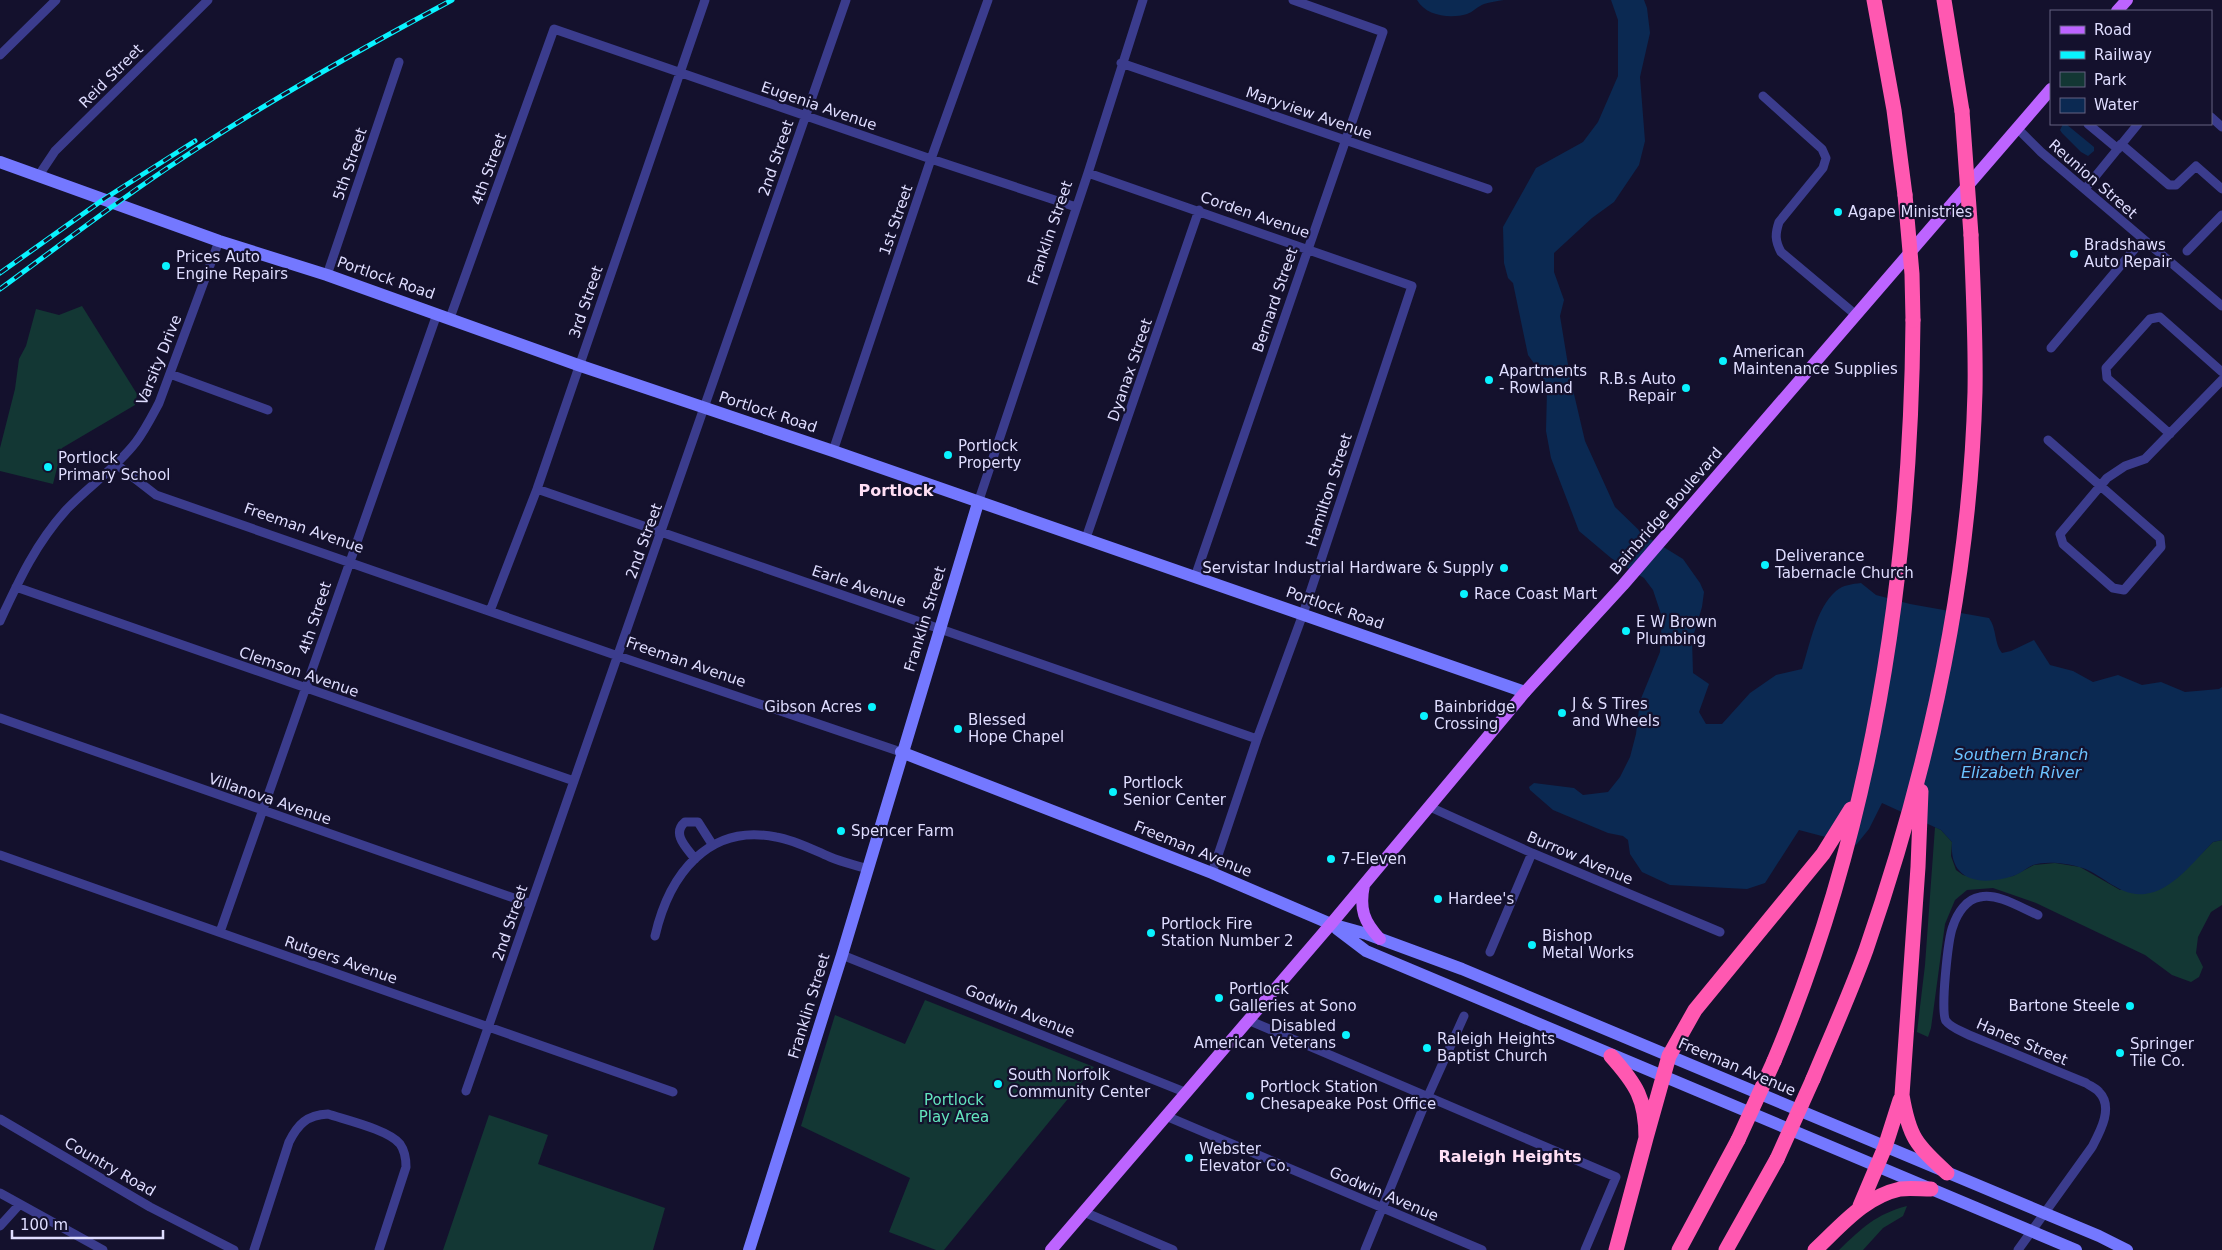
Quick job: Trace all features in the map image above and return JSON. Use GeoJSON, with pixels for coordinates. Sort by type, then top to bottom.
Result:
{"type":"FeatureCollection","features":[{"type":"Feature","properties":{"kind":"highway"},"geometry":{"type":"LineString","coordinates":[[1679,1250],[1738,1140],[1806,982],[1844,858],[1882,690],[1899,576],[1910,458],[1913,320],[1912,274],[1905,195],[1894,110],[1874,0]]}},
{"type":"Feature","properties":{"kind":"highway"},"geometry":{"type":"LineString","coordinates":[[1726,1250],[1777,1159],[1813,1079],[1862,959],[1900,841],[1923,759],[1945,654],[1968,495],[1975,392],[1971,235],[1962,111],[1944,0]]}},
{"type":"Feature","properties":{"kind":"highway"},"geometry":{"type":"LineString","coordinates":[[1860,1206],[1885,1147],[1902,1095],[1918,867],[1923,759]]}},
{"type":"Feature","properties":{"kind":"highway"},"geometry":{"type":"LineString","coordinates":[[1616,1250],[1669,1056],[1695,1010],[1710,990],[1823,854],[1843,824],[1860,792]]}},
{"type":"Feature","properties":{"kind":"highway"},"geometry":{"type":"LineString","coordinates":[[1611,1056],[1638,1089],[1644,1106],[1646,1138]]}},
{"type":"Feature","properties":{"kind":"highway"},"geometry":{"type":"LineString","coordinates":[[1902,1095],[1908,1125],[1913,1138],[1921,1149],[1947,1173]]}},
{"type":"Feature","properties":{"kind":"highway"},"geometry":{"type":"LineString","coordinates":[[1815,1250],[1860,1206],[1886,1193],[1901,1189],[1931,1189]]}},
{"type":"Feature","properties":{"kind":"main road"},"geometry":{"type":"LineString","coordinates":[[2118,10],[2126,0]]}},
{"type":"Feature","properties":{"kind":"main road","name":"Bainbridge Boulevard"},"geometry":{"type":"LineString","coordinates":[[1051,1250],[1331,924],[1525,692],[1623,585],[2050,90]]}},
{"type":"Feature","properties":{"kind":"main road","name":"Portlock Road"},"geometry":{"type":"LineString","coordinates":[[0,162],[219,241],[327,275],[578,365],[833,451],[978,503],[1086,538],[1525,692]]}},
{"type":"Feature","properties":{"kind":"main road","name":"Franklin Street"},"geometry":{"type":"LineString","coordinates":[[749,1250],[842,955],[978,503]]}},
{"type":"Feature","properties":{"kind":"main road","name":"Freeman Avenue"},"geometry":{"type":"LineString","coordinates":[[902,752],[1212,873],[1331,924],[1380,939],[1462,969],[2044,1213],[2127,1250]]}},
{"type":"Feature","properties":{"kind":"main road"},"geometry":{"type":"LineString","coordinates":[[1364,885],[1362,898],[1363,914],[1368,926],[1380,939]]}},
{"type":"Feature","properties":{"kind":"main road","name":"Freeman Avenue"},"geometry":{"type":"LineString","coordinates":[[1331,924],[1366,951],[1611,1056],[2076,1250]]}},
{"type":"Feature","properties":{"kind":"street"},"geometry":{"type":"LineString","coordinates":[[0,55],[56,0]]}},
{"type":"Feature","properties":{"kind":"street","name":"Reid Street"},"geometry":{"type":"LineString","coordinates":[[39,175],[55,151],[208,0]]}},
{"type":"Feature","properties":{"kind":"street","name":"3rd Street"},"geometry":{"type":"LineString","coordinates":[[490,611],[537,489],[578,365],[705,0]]}},
{"type":"Feature","properties":{"kind":"street","name":"2nd Street"},"geometry":{"type":"LineString","coordinates":[[466,1091],[846,0]]}},
{"type":"Feature","properties":{"kind":"street","name":"1st Street"},"geometry":{"type":"LineString","coordinates":[[833,451],[930,159],[988,0]]}},
{"type":"Feature","properties":{"kind":"street","name":"Franklin Street"},"geometry":{"type":"LineString","coordinates":[[978,503],[1143,0]]}},
{"type":"Feature","properties":{"kind":"street","name":"Bernard Street"},"geometry":{"type":"LineString","coordinates":[[1195,577],[1383,32],[1293,0]]}},
{"type":"Feature","properties":{"kind":"street","name":"Eugenia Avenue"},"geometry":{"type":"LineString","coordinates":[[554,29],[930,159],[1076,206]]}},
{"type":"Feature","properties":{"kind":"street","name":"4th Street"},"geometry":{"type":"LineString","coordinates":[[450,318],[554,29]]}},
{"type":"Feature","properties":{"kind":"street","name":"5th Street"},"geometry":{"type":"LineString","coordinates":[[327,275],[399,62]]}},
{"type":"Feature","properties":{"kind":"street","name":"Maryview Avenue"},"geometry":{"type":"LineString","coordinates":[[1121,63],[1488,189]]}},
{"type":"Feature","properties":{"kind":"street"},"geometry":{"type":"LineString","coordinates":[[1763,96],[1822,149],[1826,158],[1823,168],[1780,222],[1776,232],[1777,246],[1781,252],[1856,315]]}},
{"type":"Feature","properties":{"kind":"street"},"geometry":{"type":"LineString","coordinates":[[2212,118],[2222,127]]}},
{"type":"Feature","properties":{"kind":"street"},"geometry":{"type":"LineString","coordinates":[[2089,125],[2120,146],[2169,185],[2176,186],[2196,166],[2222,189]]}},
{"type":"Feature","properties":{"kind":"street"},"geometry":{"type":"LineString","coordinates":[[2086,189],[2137,125]]}},
{"type":"Feature","properties":{"kind":"street","name":"Reunion Street"},"geometry":{"type":"LineString","coordinates":[[2017,128],[2143,240],[2222,306]]}},
{"type":"Feature","properties":{"kind":"street","name":"Corden Avenue"},"geometry":{"type":"LineString","coordinates":[[1088,172],[1412,286]]}},
{"type":"Feature","properties":{"kind":"street","name":"Dyanax Street"},"geometry":{"type":"LineString","coordinates":[[1086,538],[1199,210]]}},
{"type":"Feature","properties":{"kind":"street"},"geometry":{"type":"LineString","coordinates":[[2187,251],[2222,215]]}},
{"type":"Feature","properties":{"kind":"street"},"geometry":{"type":"LineString","coordinates":[[2051,348],[2143,240]]}},
{"type":"Feature","properties":{"kind":"street","name":"Varsity Drive"},"geometry":{"type":"LineString","coordinates":[[0,621],[26,563],[66,510],[116,464],[146,427],[159,403],[219,241]]}},
{"type":"Feature","properties":{"kind":"street","name":"Hamilton Street"},"geometry":{"type":"LineString","coordinates":[[1212,873],[1257,739],[1303,614],[1412,286]]}},
{"type":"Feature","properties":{"kind":"street","name":"4th Street"},"geometry":{"type":"LineString","coordinates":[[220,932],[264,812],[349,561],[437,314]]}},
{"type":"Feature","properties":{"kind":"street"},"geometry":{"type":"LineString","coordinates":[[2170,434],[2107,378],[2106,368],[2150,319],[2160,316],[2222,372]]}},
{"type":"Feature","properties":{"kind":"street"},"geometry":{"type":"LineString","coordinates":[[170,374],[268,410]]}},
{"type":"Feature","properties":{"kind":"street"},"geometry":{"type":"LineString","coordinates":[[2048,440],[2101,486],[2160,538],[2161,547],[2124,590],[2113,588],[2063,544],[2060,534],[2101,486],[2107,478],[2125,466],[2145,459],[2222,380]]}},
{"type":"Feature","properties":{"kind":"street","name":"Freeman Avenue"},"geometry":{"type":"LineString","coordinates":[[116,464],[156,494],[618,656],[902,752]]}},
{"type":"Feature","properties":{"kind":"street","name":"Earle Avenue"},"geometry":{"type":"LineString","coordinates":[[537,489],[1257,739]]}},
{"type":"Feature","properties":{"kind":"street","name":"Clemson Avenue"},"geometry":{"type":"LineString","coordinates":[[16,587],[306,690],[574,781]]}},
{"type":"Feature","properties":{"kind":"street","name":"Villanova Avenue"},"geometry":{"type":"LineString","coordinates":[[0,718],[531,904]]}},
{"type":"Feature","properties":{"kind":"street","name":"Burrow Avenue"},"geometry":{"type":"LineString","coordinates":[[1430,807],[1532,853],[1720,932]]}},
{"type":"Feature","properties":{"kind":"street"},"geometry":{"type":"LineString","coordinates":[[695,859],[680,838],[679,831],[685,822],[698,822],[712,844]]}},
{"type":"Feature","properties":{"kind":"street"},"geometry":{"type":"LineString","coordinates":[[655,936],[666,901],[676,882],[695,859],[712,844],[728,837],[745,834],[779,837],[832,858],[867,869]]}},
{"type":"Feature","properties":{"kind":"street"},"geometry":{"type":"LineString","coordinates":[[1490,952],[1532,853]]}},
{"type":"Feature","properties":{"kind":"street","name":"Rutgers Avenue"},"geometry":{"type":"LineString","coordinates":[[0,855],[673,1092]]}},
{"type":"Feature","properties":{"kind":"street","name":"Hanes Street"},"geometry":{"type":"LineString","coordinates":[[2018,1250],[2101,1132],[2105,1115],[2104,1102],[2099,1092],[2086,1083],[1969,1035],[1952,1026],[1945,1020],[1944,1008],[1949,942],[1952,927],[1967,902],[1980,897],[1996,898],[2038,915]]}},
{"type":"Feature","properties":{"kind":"street","name":"Godwin Avenue"},"geometry":{"type":"LineString","coordinates":[[842,955],[1187,1093]]}},
{"type":"Feature","properties":{"kind":"street"},"geometry":{"type":"LineString","coordinates":[[1365,1250],[1428,1096],[1464,1016]]}},
{"type":"Feature","properties":{"kind":"street"},"geometry":{"type":"LineString","coordinates":[[1248,1020],[1616,1177],[1585,1250]]}},
{"type":"Feature","properties":{"kind":"street"},"geometry":{"type":"LineString","coordinates":[[254,1250],[289,1142],[296,1127],[308,1118],[319,1114],[328,1114],[392,1136],[400,1144],[405,1155],[406,1167],[380,1250]]}},
{"type":"Feature","properties":{"kind":"street","name":"Godwin Avenue"},"geometry":{"type":"LineString","coordinates":[[1166,1116],[1482,1250]]}},
{"type":"Feature","properties":{"kind":"street","name":"Country Road"},"geometry":{"type":"LineString","coordinates":[[0,1119],[150,1207],[234,1250]]}},
{"type":"Feature","properties":{"kind":"street"},"geometry":{"type":"LineString","coordinates":[[0,1194],[102,1250]]}},
{"type":"Feature","properties":{"kind":"street"},"geometry":{"type":"LineString","coordinates":[[0,1226],[19,1205]]}},
{"type":"Feature","properties":{"kind":"street"},"geometry":{"type":"LineString","coordinates":[[1084,1212],[1173,1250]]}},
{"type":"Feature","properties":{"kind":"green space"},"geometry":{"type":"Polygon","coordinates":[[[82,306],[137,394],[135,405],[62,448],[53,484],[0,471],[0,448],[15,389],[19,359],[26,346],[36,309],[59,315],[82,306]]]}},
{"type":"Feature","properties":{"kind":"green space"},"geometry":{"type":"Polygon","coordinates":[[[1935,827],[1941,830],[1952,842],[1951,856],[1956,870],[1963,875],[1983,880],[2013,876],[2034,865],[2055,863],[2080,867],[2120,890],[2197,858],[2213,842],[2222,840],[2222,905],[2211,912],[2198,937],[2196,953],[2203,967],[2199,977],[2191,982],[2172,975],[2145,955],[2036,903],[1993,888],[1967,890],[1955,900],[1945,924],[1931,1028],[1928,1037],[1917,1032],[1925,965],[1935,827]]]}},
{"type":"Feature","properties":{"kind":"green space","name":"Portlock Play Area"},"geometry":{"type":"Polygon","coordinates":[[[925,1000],[1094,1067],[944,1250],[936,1250],[889,1232],[910,1178],[801,1126],[835,1015],[905,1044],[925,1000]]]}},
{"type":"Feature","properties":{"kind":"green space"},"geometry":{"type":"Polygon","coordinates":[[[489,1115],[548,1135],[538,1164],[665,1208],[653,1250],[443,1250],[489,1115]]]}},
{"type":"Feature","properties":{"kind":"green space"},"geometry":{"type":"Polygon","coordinates":[[[1907,1206],[1903,1216],[1883,1228],[1863,1250],[1839,1250],[1870,1223],[1887,1213],[1907,1206]]]}},
{"type":"Feature","properties":{"kind":"water"},"geometry":{"type":"Polygon","coordinates":[[[1417,0],[1504,0],[1484,4],[1467,14],[1446,16],[1426,10],[1417,0]]]}},
{"type":"Feature","properties":{"kind":"water","name":"Southern Branch Elizabeth River"},"geometry":{"type":"Polygon","coordinates":[[[1611,0],[1644,0],[1647,8],[1650,33],[1640,77],[1645,141],[1639,165],[1614,202],[1592,218],[1554,253],[1554,272],[1564,300],[1560,316],[1570,377],[1585,441],[1615,507],[1644,535],[1683,559],[1704,592],[1702,607],[1692,640],[1693,673],[1709,684],[1699,712],[1706,724],[1722,724],[1750,693],[1776,675],[1802,669],[1814,627],[1829,598],[1842,587],[1861,583],[1876,595],[1910,604],[1989,618],[2002,653],[2011,651],[2034,640],[2050,665],[2073,671],[2093,682],[2118,675],[2142,685],[2161,682],[2185,692],[2219,689],[2222,687],[2222,840],[2213,842],[2174,881],[2155,892],[2135,894],[2118,888],[2087,870],[2056,863],[2033,865],[2016,875],[1990,881],[1969,878],[1956,866],[1952,855],[1952,842],[1941,830],[1882,803],[1869,829],[1856,845],[1799,830],[1765,883],[1747,889],[1670,885],[1642,872],[1630,854],[1628,840],[1623,836],[1608,833],[1553,810],[1530,790],[1529,787],[1534,783],[1574,788],[1583,795],[1608,792],[1620,777],[1630,757],[1636,734],[1640,701],[1660,652],[1662,617],[1653,590],[1644,578],[1611,558],[1579,531],[1551,458],[1546,431],[1547,390],[1541,373],[1528,355],[1513,283],[1508,278],[1504,263],[1503,227],[1536,168],[1583,142],[1598,122],[1618,76],[1618,20],[1611,0]]]}},
{"type":"Feature","properties":{"kind":"water"},"geometry":{"type":"Polygon","coordinates":[[[2062,125],[2067,125],[2094,147],[2094,151],[2088,156],[2081,152],[2060,130],[2062,125]]]}},
{"type":"Feature","properties":{"kind":"railway"},"geometry":{"type":"LineString","coordinates":[[0,289],[155,176],[211,139],[313,77],[452,0]]}},
{"type":"Feature","properties":{"kind":"railway"},"geometry":{"type":"LineString","coordinates":[[0,273],[104,199],[195,141]]}},
{"type":"Feature","properties":{"kind":"place","name":"Agape Ministries"},"geometry":{"type":"Point","coordinates":[1838,212]}},
{"type":"Feature","properties":{"kind":"place","name":"Bradshaws Auto Repair"},"geometry":{"type":"Point","coordinates":[2074,254]}},
{"type":"Feature","properties":{"kind":"place","name":"Prices Auto Engine Repairs"},"geometry":{"type":"Point","coordinates":[166,266]}},
{"type":"Feature","properties":{"kind":"place","name":"American Maintenance Supplies"},"geometry":{"type":"Point","coordinates":[1723,361]}},
{"type":"Feature","properties":{"kind":"place","name":"Apartments - Rowland"},"geometry":{"type":"Point","coordinates":[1489,380]}},
{"type":"Feature","properties":{"kind":"place","name":"R.B.s Auto Repair"},"geometry":{"type":"Point","coordinates":[1686,388]}},
{"type":"Feature","properties":{"kind":"place","name":"Portlock Property"},"geometry":{"type":"Point","coordinates":[948,455]}},
{"type":"Feature","properties":{"kind":"place","name":"Portlock Primary School"},"geometry":{"type":"Point","coordinates":[48,467]}},
{"type":"Feature","properties":{"kind":"place","name":"Deliverance Tabernacle Church"},"geometry":{"type":"Point","coordinates":[1765,565]}},
{"type":"Feature","properties":{"kind":"place","name":"Servistar Industrial Hardware & Supply"},"geometry":{"type":"Point","coordinates":[1504,568]}},
{"type":"Feature","properties":{"kind":"place","name":"Race Coast Mart"},"geometry":{"type":"Point","coordinates":[1464,594]}},
{"type":"Feature","properties":{"kind":"place","name":"E W Brown Plumbing"},"geometry":{"type":"Point","coordinates":[1626,631]}},
{"type":"Feature","properties":{"kind":"place","name":"Gibson Acres"},"geometry":{"type":"Point","coordinates":[872,707]}},
{"type":"Feature","properties":{"kind":"place","name":"J & S Tires and Wheels"},"geometry":{"type":"Point","coordinates":[1562,713]}},
{"type":"Feature","properties":{"kind":"place","name":"Bainbridge Crossing"},"geometry":{"type":"Point","coordinates":[1424,716]}},
{"type":"Feature","properties":{"kind":"place","name":"Blessed Hope Chapel"},"geometry":{"type":"Point","coordinates":[958,729]}},
{"type":"Feature","properties":{"kind":"place","name":"Portlock Senior Center"},"geometry":{"type":"Point","coordinates":[1113,792]}},
{"type":"Feature","properties":{"kind":"place","name":"Spencer Farm"},"geometry":{"type":"Point","coordinates":[841,831]}},
{"type":"Feature","properties":{"kind":"place","name":"7-Eleven"},"geometry":{"type":"Point","coordinates":[1331,859]}},
{"type":"Feature","properties":{"kind":"place","name":"Hardee's"},"geometry":{"type":"Point","coordinates":[1438,899]}},
{"type":"Feature","properties":{"kind":"place","name":"Portlock Fire Station Number 2"},"geometry":{"type":"Point","coordinates":[1151,933]}},
{"type":"Feature","properties":{"kind":"place","name":"Bishop Metal Works"},"geometry":{"type":"Point","coordinates":[1532,945]}},
{"type":"Feature","properties":{"kind":"place","name":"Portlock Galleries at Sono"},"geometry":{"type":"Point","coordinates":[1219,998]}},
{"type":"Feature","properties":{"kind":"place","name":"Bartone Steele"},"geometry":{"type":"Point","coordinates":[2130,1006]}},
{"type":"Feature","properties":{"kind":"place","name":"Disabled American Veterans"},"geometry":{"type":"Point","coordinates":[1346,1035]}},
{"type":"Feature","properties":{"kind":"place","name":"Raleigh Heights Baptist Church"},"geometry":{"type":"Point","coordinates":[1427,1048]}},
{"type":"Feature","properties":{"kind":"place","name":"Springer Tile Co."},"geometry":{"type":"Point","coordinates":[2120,1053]}},
{"type":"Feature","properties":{"kind":"place","name":"South Norfolk Community Center"},"geometry":{"type":"Point","coordinates":[998,1084]}},
{"type":"Feature","properties":{"kind":"place","name":"Portlock Station Chesapeake Post Office"},"geometry":{"type":"Point","coordinates":[1250,1096]}},
{"type":"Feature","properties":{"kind":"place","name":"Webster Elevator Co."},"geometry":{"type":"Point","coordinates":[1189,1158]}},
{"type":"Feature","properties":{"kind":"district","name":"Portlock"},"geometry":{"type":"Point","coordinates":[896,490]}},
{"type":"Feature","properties":{"kind":"district","name":"Raleigh Heights"},"geometry":{"type":"Point","coordinates":[1510,1156]}}]}
